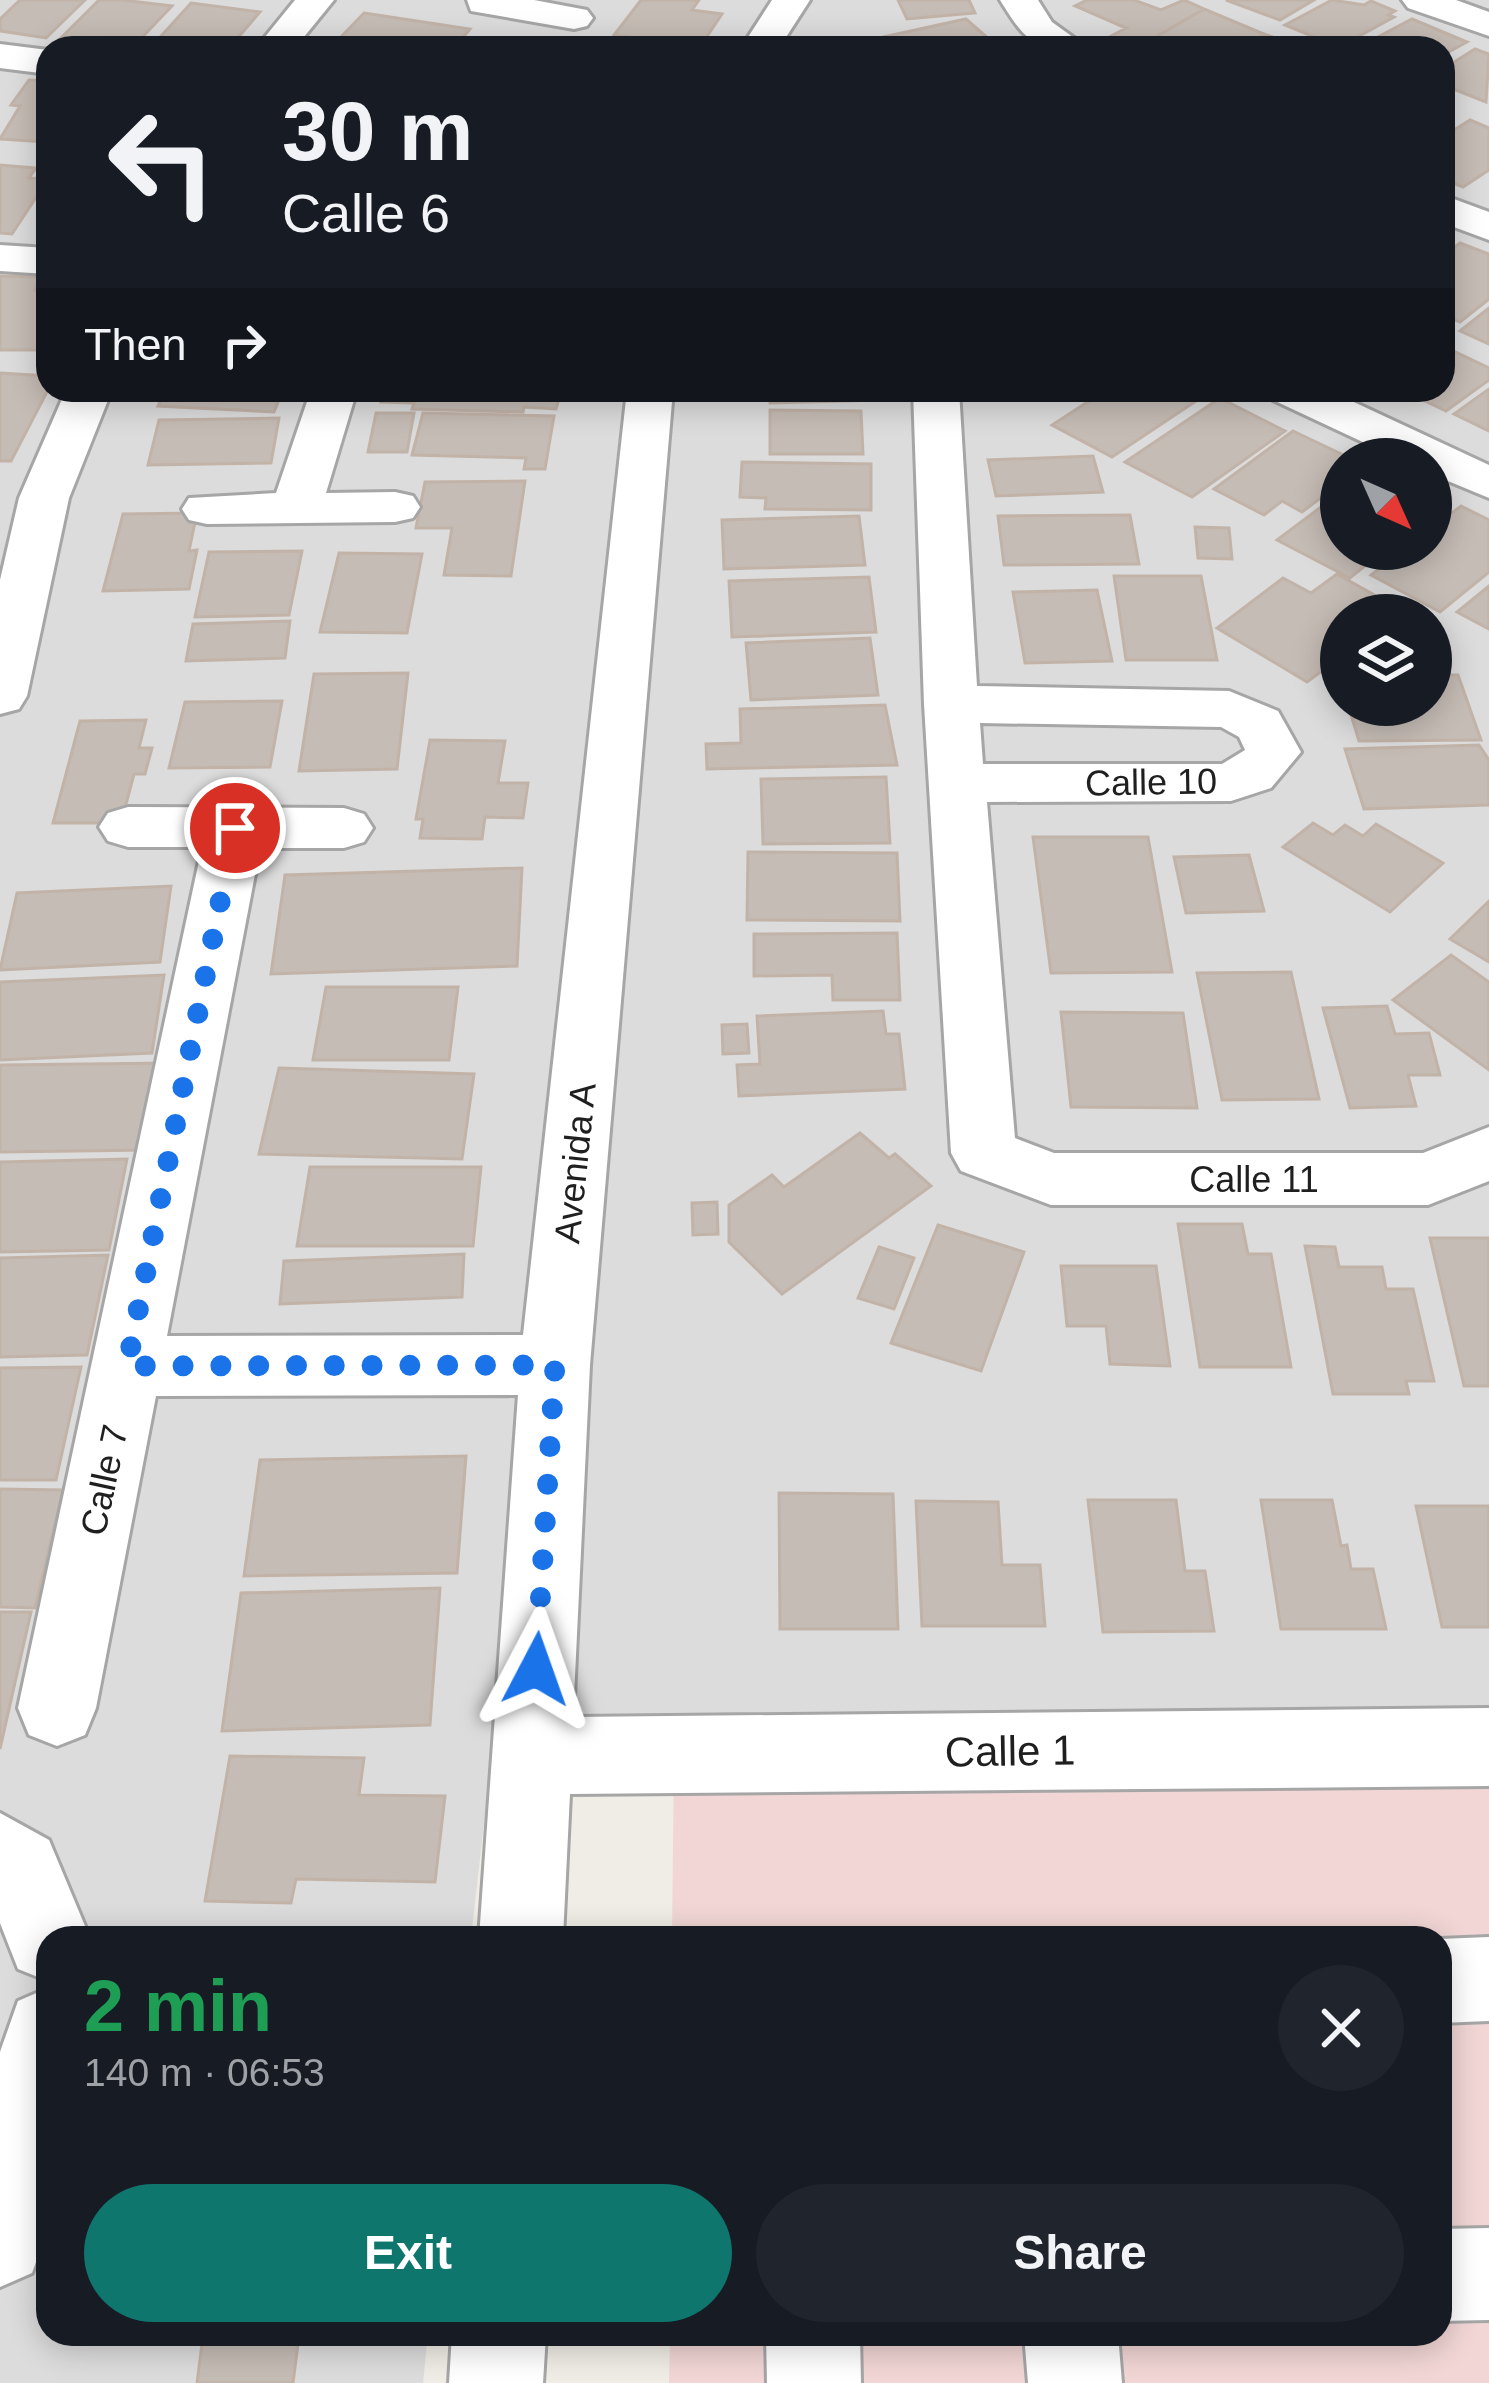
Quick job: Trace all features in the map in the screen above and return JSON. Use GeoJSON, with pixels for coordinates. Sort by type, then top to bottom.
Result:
{"type":"FeatureCollection","features":[{"type":"Feature","properties":{"kind":"street"},"geometry":{"type":"LineString","coordinates":[[284,36],[315,0]]}},
{"type":"Feature","properties":{"kind":"street"},"geometry":{"type":"LineString","coordinates":[[768,36],[791,0]]}},
{"type":"Feature","properties":{"kind":"street"},"geometry":{"type":"LineString","coordinates":[[1019,0],[1038,30],[1048,36]]}},
{"type":"Feature","properties":{"kind":"street"},"geometry":{"type":"LineString","coordinates":[[1421,0],[1489,26]]}},
{"type":"Feature","properties":{"kind":"street"},"geometry":{"type":"LineString","coordinates":[[484,3],[574,18]]}},
{"type":"Feature","properties":{"kind":"street"},"geometry":{"type":"LineString","coordinates":[[511,36],[526,13]]}},
{"type":"Feature","properties":{"kind":"street"},"geometry":{"type":"LineString","coordinates":[[0,56],[36,60]]}},
{"type":"Feature","properties":{"kind":"street"},"geometry":{"type":"LineString","coordinates":[[1455,213],[1489,227]]}},
{"type":"Feature","properties":{"kind":"street"},"geometry":{"type":"LineString","coordinates":[[0,258],[36,260]]}},
{"type":"Feature","properties":{"kind":"street"},"geometry":{"type":"LineString","coordinates":[[0,695],[22,498],[82,402]]}},
{"type":"Feature","properties":{"kind":"street"},"geometry":{"type":"LineString","coordinates":[[297,506],[330,402]]}},
{"type":"Feature","properties":{"kind":"street","name":"Avenida A"},"geometry":{"type":"LineString","coordinates":[[522,1926],[555,1365],[649,402]]}},
{"type":"Feature","properties":{"kind":"street"},"geometry":{"type":"LineString","coordinates":[[937,402],[959,783]]}},
{"type":"Feature","properties":{"kind":"street"},"geometry":{"type":"LineString","coordinates":[[1316,402],[1489,483]]}},
{"type":"Feature","properties":{"kind":"street"},"geometry":{"type":"LineString","coordinates":[[207,508],[395,508]]}},
{"type":"Feature","properties":{"kind":"street","name":"Calle 10"},"geometry":{"type":"LineString","coordinates":[[951,704],[1229,709],[1258,722],[1271,736],[1273,752],[1262,769],[1243,780],[1222,783],[959,783]]}},
{"type":"Feature","properties":{"kind":"street","name":"Calle 11"},"geometry":{"type":"LineString","coordinates":[[959,783],[984,1153],[1051,1179],[1428,1179],[1489,1153]]}},
{"type":"Feature","properties":{"kind":"street"},"geometry":{"type":"LineString","coordinates":[[128,827],[344,828]]}},
{"type":"Feature","properties":{"kind":"street","name":"Calle 7"},"geometry":{"type":"LineString","coordinates":[[57,1708],[235,828]]}},
{"type":"Feature","properties":{"kind":"street"},"geometry":{"type":"LineString","coordinates":[[127,1366],[555,1365]]}},
{"type":"Feature","properties":{"kind":"street","name":"Calle 1"},"geometry":{"type":"LineString","coordinates":[[531,1756],[1489,1747]]}},
{"type":"Feature","properties":{"kind":"street"},"geometry":{"type":"LineString","coordinates":[[0,1854],[20,1869],[43,1926]]}},
{"type":"Feature","properties":{"kind":"street"},"geometry":{"type":"LineString","coordinates":[[1452,1981],[1489,1979]]}},
{"type":"Feature","properties":{"kind":"street"},"geometry":{"type":"LineString","coordinates":[[0,2240],[36,2083]]}},
{"type":"Feature","properties":{"kind":"street"},"geometry":{"type":"LineString","coordinates":[[1452,2275],[1489,2274]]}},
{"type":"Feature","properties":{"kind":"street"},"geometry":{"type":"LineString","coordinates":[[496,2383],[498,2346]]}},
{"type":"Feature","properties":{"kind":"street"},"geometry":{"type":"LineString","coordinates":[[813,2346],[814,2383]]}},
{"type":"Feature","properties":{"kind":"street"},"geometry":{"type":"LineString","coordinates":[[1072,2346],[1075,2383]]}},
{"type":"Feature","properties":{"kind":"shaded area"},"geometry":{"type":"Polygon","coordinates":[[[0,0],[1489,0],[1489,1772],[674,1753],[491,1762],[472,1926],[36,1926],[36,2346],[427,2346],[423,2383],[0,2383],[0,0]]]}},
{"type":"Feature","properties":{"kind":"shaded area"},"geometry":{"type":"Polygon","coordinates":[[[674,1753],[1489,1772],[1489,2383],[669,2383],[670,2346],[1452,2346],[1452,1926],[672,1926],[674,1753]]]}},
{"type":"Feature","properties":{"kind":"building"},"geometry":{"type":"Polygon","coordinates":[[[20,0],[85,0],[48,36],[0,31],[0,19],[20,0]]]}},
{"type":"Feature","properties":{"kind":"building"},"geometry":{"type":"Polygon","coordinates":[[[99,0],[172,6],[143,36],[63,36],[99,0]]]}},
{"type":"Feature","properties":{"kind":"building"},"geometry":{"type":"Polygon","coordinates":[[[641,0],[699,0],[692,10],[722,14],[707,36],[614,35],[641,0]]]}},
{"type":"Feature","properties":{"kind":"building"},"geometry":{"type":"Polygon","coordinates":[[[898,0],[969,0],[975,13],[907,19],[898,0]]]}},
{"type":"Feature","properties":{"kind":"building"},"geometry":{"type":"Polygon","coordinates":[[[1087,0],[1134,0],[1161,10],[1184,0],[1204,9],[1158,36],[1111,36],[1126,28],[1075,6],[1087,0]]]}},
{"type":"Feature","properties":{"kind":"building"},"geometry":{"type":"Polygon","coordinates":[[[1226,0],[1314,0],[1280,20],[1226,0]]]}},
{"type":"Feature","properties":{"kind":"building"},"geometry":{"type":"Polygon","coordinates":[[[1332,0],[1364,5],[1371,1],[1395,11],[1388,15],[1394,17],[1359,36],[1312,36],[1285,25],[1332,0]]]}},
{"type":"Feature","properties":{"kind":"building"},"geometry":{"type":"Polygon","coordinates":[[[191,3],[260,12],[239,36],[161,36],[191,3]]]}},
{"type":"Feature","properties":{"kind":"building"},"geometry":{"type":"Polygon","coordinates":[[[1204,9],[1264,34],[1261,36],[1157,36],[1204,9]]]}},
{"type":"Feature","properties":{"kind":"building"},"geometry":{"type":"Polygon","coordinates":[[[364,13],[470,29],[464,36],[342,36],[364,13]]]}},
{"type":"Feature","properties":{"kind":"building"},"geometry":{"type":"Polygon","coordinates":[[[966,19],[985,36],[888,36],[966,19]]]}},
{"type":"Feature","properties":{"kind":"building"},"geometry":{"type":"Polygon","coordinates":[[[1412,19],[1453,36],[1380,36],[1412,19]]]}},
{"type":"Feature","properties":{"kind":"building"},"geometry":{"type":"Polygon","coordinates":[[[1475,49],[1489,54],[1486,102],[1455,90],[1455,62],[1475,49]]]}},
{"type":"Feature","properties":{"kind":"building"},"geometry":{"type":"Polygon","coordinates":[[[29,80],[36,80],[36,141],[0,139],[20,106],[11,105],[29,80]]]}},
{"type":"Feature","properties":{"kind":"building"},"geometry":{"type":"Polygon","coordinates":[[[1470,120],[1489,128],[1489,170],[1463,187],[1455,184],[1455,129],[1470,120]]]}},
{"type":"Feature","properties":{"kind":"building"},"geometry":{"type":"Polygon","coordinates":[[[0,165],[36,168],[29,178],[36,178],[36,197],[12,234],[0,233],[0,165]]]}},
{"type":"Feature","properties":{"kind":"building"},"geometry":{"type":"Polygon","coordinates":[[[1460,243],[1489,254],[1489,299],[1460,322],[1455,320],[1455,247],[1460,243]]]}},
{"type":"Feature","properties":{"kind":"building"},"geometry":{"type":"Polygon","coordinates":[[[0,276],[36,277],[36,350],[0,350],[0,276]]]}},
{"type":"Feature","properties":{"kind":"building"},"geometry":{"type":"Polygon","coordinates":[[[1489,308],[1489,344],[1460,331],[1489,308]]]}},
{"type":"Feature","properties":{"kind":"building"},"geometry":{"type":"Polygon","coordinates":[[[1455,352],[1489,368],[1489,380],[1446,411],[1427,402],[1455,402],[1455,352]]]}},
{"type":"Feature","properties":{"kind":"building"},"geometry":{"type":"Polygon","coordinates":[[[0,373],[36,375],[36,402],[42,402],[11,461],[0,461],[0,373]]]}},
{"type":"Feature","properties":{"kind":"building"},"geometry":{"type":"Polygon","coordinates":[[[1489,389],[1489,431],[1454,414],[1489,389]]]}},
{"type":"Feature","properties":{"kind":"building"},"geometry":{"type":"Polygon","coordinates":[[[160,402],[278,402],[274,412],[158,406],[160,402]]]}},
{"type":"Feature","properties":{"kind":"building"},"geometry":{"type":"Polygon","coordinates":[[[381,402],[558,402],[556,409],[524,407],[523,412],[412,409],[414,403],[381,402]]]}},
{"type":"Feature","properties":{"kind":"building"},"geometry":{"type":"Polygon","coordinates":[[[1087,402],[1194,402],[1112,457],[1052,425],[1087,402]]]}},
{"type":"Feature","properties":{"kind":"building"},"geometry":{"type":"Polygon","coordinates":[[[1214,402],[1228,402],[1285,431],[1192,497],[1125,462],[1214,402]]]}},
{"type":"Feature","properties":{"kind":"building"},"geometry":{"type":"Polygon","coordinates":[[[770,410],[861,411],[863,454],[770,454],[770,410]]]}},
{"type":"Feature","properties":{"kind":"building"},"geometry":{"type":"Polygon","coordinates":[[[376,413],[414,413],[407,452],[368,452],[376,413]]]}},
{"type":"Feature","properties":{"kind":"building"},"geometry":{"type":"Polygon","coordinates":[[[423,413],[554,416],[545,469],[524,469],[526,458],[412,455],[423,413]]]}},
{"type":"Feature","properties":{"kind":"building"},"geometry":{"type":"Polygon","coordinates":[[[279,418],[271,463],[148,465],[159,420],[279,418]]]}},
{"type":"Feature","properties":{"kind":"building"},"geometry":{"type":"Polygon","coordinates":[[[1293,431],[1320,444],[1320,499],[1302,512],[1282,501],[1264,515],[1214,489],[1293,431]]]}},
{"type":"Feature","properties":{"kind":"building"},"geometry":{"type":"Polygon","coordinates":[[[1093,456],[1103,492],[996,496],[988,460],[1093,456]]]}},
{"type":"Feature","properties":{"kind":"building"},"geometry":{"type":"Polygon","coordinates":[[[742,462],[871,464],[871,510],[765,509],[766,498],[740,497],[742,462]]]}},
{"type":"Feature","properties":{"kind":"building"},"geometry":{"type":"Polygon","coordinates":[[[525,481],[511,576],[444,575],[452,528],[416,528],[425,482],[525,481]]]}},
{"type":"Feature","properties":{"kind":"building"},"geometry":{"type":"Polygon","coordinates":[[[1461,506],[1489,520],[1489,572],[1452,602],[1452,594],[1406,594],[1371,575],[1378,570],[1452,570],[1452,513],[1461,506]]]}},
{"type":"Feature","properties":{"kind":"building"},"geometry":{"type":"Polygon","coordinates":[[[1320,508],[1320,562],[1277,540],[1320,508]]]}},
{"type":"Feature","properties":{"kind":"building"},"geometry":{"type":"Polygon","coordinates":[[[197,513],[189,551],[197,550],[189,589],[103,591],[123,514],[197,513]]]}},
{"type":"Feature","properties":{"kind":"building"},"geometry":{"type":"Polygon","coordinates":[[[1130,515],[1139,564],[1004,565],[998,516],[1130,515]]]}},
{"type":"Feature","properties":{"kind":"building"},"geometry":{"type":"Polygon","coordinates":[[[859,516],[865,565],[724,569],[722,520],[859,516]]]}},
{"type":"Feature","properties":{"kind":"building"},"geometry":{"type":"Polygon","coordinates":[[[1195,527],[1229,528],[1232,559],[1198,558],[1195,527]]]}},
{"type":"Feature","properties":{"kind":"building"},"geometry":{"type":"Polygon","coordinates":[[[302,551],[289,615],[195,617],[209,552],[302,551]]]}},
{"type":"Feature","properties":{"kind":"building"},"geometry":{"type":"Polygon","coordinates":[[[339,553],[422,554],[407,633],[320,632],[339,553]]]}},
{"type":"Feature","properties":{"kind":"building"},"geometry":{"type":"Polygon","coordinates":[[[1335,570],[1360,570],[1350,578],[1335,570]]]}},
{"type":"Feature","properties":{"kind":"building"},"geometry":{"type":"Polygon","coordinates":[[[1337,574],[1373,594],[1320,594],[1320,672],[1307,682],[1217,628],[1283,578],[1311,593],[1337,574]]]}},
{"type":"Feature","properties":{"kind":"building"},"geometry":{"type":"Polygon","coordinates":[[[1114,576],[1201,576],[1217,660],[1126,660],[1114,576]]]}},
{"type":"Feature","properties":{"kind":"building"},"geometry":{"type":"Polygon","coordinates":[[[869,577],[876,632],[732,637],[729,581],[869,577]]]}},
{"type":"Feature","properties":{"kind":"building"},"geometry":{"type":"Polygon","coordinates":[[[1489,586],[1489,629],[1457,612],[1489,586]]]}},
{"type":"Feature","properties":{"kind":"building"},"geometry":{"type":"Polygon","coordinates":[[[1097,590],[1112,661],[1025,663],[1013,592],[1097,590]]]}},
{"type":"Feature","properties":{"kind":"building"},"geometry":{"type":"Polygon","coordinates":[[[290,621],[285,658],[186,661],[193,624],[290,621]]]}},
{"type":"Feature","properties":{"kind":"building"},"geometry":{"type":"Polygon","coordinates":[[[870,638],[878,695],[751,700],[746,643],[870,638]]]}},
{"type":"Feature","properties":{"kind":"building"},"geometry":{"type":"Polygon","coordinates":[[[408,673],[397,769],[299,771],[314,674],[408,673]]]}},
{"type":"Feature","properties":{"kind":"building"},"geometry":{"type":"Polygon","coordinates":[[[1452,675],[1458,675],[1481,740],[1359,741],[1354,726],[1452,726],[1452,675]]]}},
{"type":"Feature","properties":{"kind":"building"},"geometry":{"type":"Polygon","coordinates":[[[282,701],[270,767],[169,768],[185,702],[282,701]]]}},
{"type":"Feature","properties":{"kind":"building"},"geometry":{"type":"Polygon","coordinates":[[[885,705],[897,765],[707,769],[706,744],[741,743],[740,709],[885,705]]]}},
{"type":"Feature","properties":{"kind":"building"},"geometry":{"type":"Polygon","coordinates":[[[146,720],[139,748],[152,748],[145,774],[134,774],[121,823],[53,823],[80,721],[146,720]]]}},
{"type":"Feature","properties":{"kind":"building"},"geometry":{"type":"Polygon","coordinates":[[[430,740],[505,741],[498,783],[528,783],[523,818],[485,817],[482,839],[420,838],[423,819],[416,819],[430,740]]]}},
{"type":"Feature","properties":{"kind":"building"},"geometry":{"type":"Polygon","coordinates":[[[1479,745],[1489,760],[1489,805],[1364,809],[1345,749],[1479,745]]]}},
{"type":"Feature","properties":{"kind":"building"},"geometry":{"type":"Polygon","coordinates":[[[886,777],[890,843],[763,844],[761,779],[886,777]]]}},
{"type":"Feature","properties":{"kind":"building"},"geometry":{"type":"Polygon","coordinates":[[[1313,823],[1333,835],[1345,825],[1363,836],[1376,824],[1443,863],[1390,912],[1283,847],[1313,823]]]}},
{"type":"Feature","properties":{"kind":"building"},"geometry":{"type":"Polygon","coordinates":[[[1033,837],[1148,837],[1172,972],[1051,973],[1033,837]]]}},
{"type":"Feature","properties":{"kind":"building"},"geometry":{"type":"Polygon","coordinates":[[[748,852],[897,853],[900,921],[747,920],[748,852]]]}},
{"type":"Feature","properties":{"kind":"building"},"geometry":{"type":"Polygon","coordinates":[[[1249,855],[1264,911],[1186,913],[1174,857],[1249,855]]]}},
{"type":"Feature","properties":{"kind":"building"},"geometry":{"type":"Polygon","coordinates":[[[522,868],[517,966],[271,974],[285,875],[522,868]]]}},
{"type":"Feature","properties":{"kind":"building"},"geometry":{"type":"Polygon","coordinates":[[[171,886],[160,962],[0,970],[17,893],[171,886]]]}},
{"type":"Feature","properties":{"kind":"building"},"geometry":{"type":"Polygon","coordinates":[[[1489,901],[1489,962],[1450,939],[1489,901]]]}},
{"type":"Feature","properties":{"kind":"building"},"geometry":{"type":"Polygon","coordinates":[[[897,933],[900,1000],[833,1000],[832,975],[754,976],[754,934],[897,933]]]}},
{"type":"Feature","properties":{"kind":"building"},"geometry":{"type":"Polygon","coordinates":[[[1451,955],[1489,982],[1489,1070],[1393,1000],[1451,955]]]}},
{"type":"Feature","properties":{"kind":"building"},"geometry":{"type":"Polygon","coordinates":[[[1291,972],[1319,1099],[1222,1100],[1197,973],[1291,972]]]}},
{"type":"Feature","properties":{"kind":"building"},"geometry":{"type":"Polygon","coordinates":[[[164,975],[152,1053],[0,1060],[0,982],[164,975]]]}},
{"type":"Feature","properties":{"kind":"building"},"geometry":{"type":"Polygon","coordinates":[[[326,987],[458,987],[449,1060],[313,1060],[326,987]]]}},
{"type":"Feature","properties":{"kind":"building"},"geometry":{"type":"Polygon","coordinates":[[[1387,1006],[1395,1034],[1429,1033],[1440,1075],[1408,1075],[1416,1106],[1350,1108],[1323,1008],[1387,1006]]]}},
{"type":"Feature","properties":{"kind":"building"},"geometry":{"type":"Polygon","coordinates":[[[883,1011],[886,1034],[899,1034],[905,1089],[739,1096],[737,1065],[760,1064],[757,1016],[883,1011]]]}},
{"type":"Feature","properties":{"kind":"building"},"geometry":{"type":"Polygon","coordinates":[[[1061,1012],[1183,1013],[1197,1108],[1071,1107],[1061,1012]]]}},
{"type":"Feature","properties":{"kind":"building"},"geometry":{"type":"Polygon","coordinates":[[[747,1024],[749,1053],[723,1054],[722,1025],[747,1024]]]}},
{"type":"Feature","properties":{"kind":"building"},"geometry":{"type":"Polygon","coordinates":[[[168,1063],[150,1150],[0,1152],[0,1065],[168,1063]]]}},
{"type":"Feature","properties":{"kind":"building"},"geometry":{"type":"Polygon","coordinates":[[[279,1068],[474,1074],[462,1159],[259,1154],[279,1068]]]}},
{"type":"Feature","properties":{"kind":"building"},"geometry":{"type":"Polygon","coordinates":[[[860,1133],[889,1158],[895,1154],[931,1186],[782,1294],[729,1242],[729,1205],[772,1175],[784,1187],[860,1133]]]}},
{"type":"Feature","properties":{"kind":"building"},"geometry":{"type":"Polygon","coordinates":[[[127,1159],[109,1250],[0,1252],[0,1162],[127,1159]]]}},
{"type":"Feature","properties":{"kind":"building"},"geometry":{"type":"Polygon","coordinates":[[[310,1167],[481,1167],[473,1246],[297,1246],[310,1167]]]}},
{"type":"Feature","properties":{"kind":"building"},"geometry":{"type":"Polygon","coordinates":[[[717,1202],[718,1234],[693,1235],[692,1203],[717,1202]]]}},
{"type":"Feature","properties":{"kind":"building"},"geometry":{"type":"Polygon","coordinates":[[[1178,1224],[1242,1224],[1248,1254],[1271,1254],[1291,1367],[1200,1367],[1178,1224]]]}},
{"type":"Feature","properties":{"kind":"building"},"geometry":{"type":"Polygon","coordinates":[[[938,1225],[1024,1252],[981,1371],[891,1343],[938,1225]]]}},
{"type":"Feature","properties":{"kind":"building"},"geometry":{"type":"Polygon","coordinates":[[[1430,1238],[1489,1238],[1489,1386],[1464,1386],[1430,1238]]]}},
{"type":"Feature","properties":{"kind":"building"},"geometry":{"type":"Polygon","coordinates":[[[1305,1246],[1335,1247],[1339,1267],[1382,1267],[1386,1289],[1413,1289],[1434,1381],[1406,1381],[1409,1394],[1333,1394],[1305,1246]]]}},
{"type":"Feature","properties":{"kind":"building"},"geometry":{"type":"Polygon","coordinates":[[[879,1247],[914,1258],[894,1309],[858,1298],[879,1247]]]}},
{"type":"Feature","properties":{"kind":"building"},"geometry":{"type":"Polygon","coordinates":[[[464,1254],[462,1297],[280,1304],[284,1261],[464,1254]]]}},
{"type":"Feature","properties":{"kind":"building"},"geometry":{"type":"Polygon","coordinates":[[[108,1255],[87,1355],[0,1357],[0,1258],[108,1255]]]}},
{"type":"Feature","properties":{"kind":"building"},"geometry":{"type":"Polygon","coordinates":[[[1061,1266],[1156,1266],[1170,1366],[1110,1364],[1106,1326],[1067,1326],[1061,1266]]]}},
{"type":"Feature","properties":{"kind":"building"},"geometry":{"type":"Polygon","coordinates":[[[81,1367],[56,1480],[0,1480],[0,1368],[81,1367]]]}},
{"type":"Feature","properties":{"kind":"building"},"geometry":{"type":"Polygon","coordinates":[[[466,1456],[457,1573],[244,1576],[260,1460],[466,1456]]]}},
{"type":"Feature","properties":{"kind":"building"},"geometry":{"type":"Polygon","coordinates":[[[0,1489],[63,1490],[35,1608],[0,1607],[0,1489]]]}},
{"type":"Feature","properties":{"kind":"building"},"geometry":{"type":"Polygon","coordinates":[[[779,1493],[893,1494],[898,1629],[780,1629],[779,1493]]]}},
{"type":"Feature","properties":{"kind":"building"},"geometry":{"type":"Polygon","coordinates":[[[1088,1500],[1176,1500],[1185,1571],[1205,1571],[1214,1631],[1103,1632],[1088,1500]]]}},
{"type":"Feature","properties":{"kind":"building"},"geometry":{"type":"Polygon","coordinates":[[[1261,1500],[1332,1500],[1351,1569],[1373,1569],[1386,1629],[1281,1629],[1261,1500]]]}},
{"type":"Feature","properties":{"kind":"building"},"geometry":{"type":"Polygon","coordinates":[[[916,1501],[998,1502],[1002,1565],[1040,1565],[1045,1626],[922,1626],[916,1501]]]}},
{"type":"Feature","properties":{"kind":"building"},"geometry":{"type":"Polygon","coordinates":[[[1416,1506],[1489,1506],[1489,1627],[1442,1627],[1416,1506]]]}},
{"type":"Feature","properties":{"kind":"building"},"geometry":{"type":"Polygon","coordinates":[[[440,1588],[430,1725],[222,1731],[241,1593],[440,1588]]]}},
{"type":"Feature","properties":{"kind":"building"},"geometry":{"type":"Polygon","coordinates":[[[0,1612],[31,1612],[0,1749],[0,1612]]]}},
{"type":"Feature","properties":{"kind":"building"},"geometry":{"type":"Polygon","coordinates":[[[230,1756],[364,1758],[359,1795],[445,1796],[435,1882],[296,1879],[291,1903],[205,1901],[230,1756]]]}},
{"type":"Feature","properties":{"kind":"building"},"geometry":{"type":"Polygon","coordinates":[[[202,2346],[298,2346],[293,2383],[197,2383],[202,2346]]]}},
{"type":"Feature","properties":{"kind":"route"},"geometry":{"type":"LineString","coordinates":[[235,828],[127,1366],[555,1365],[536,1669]]}}]}
